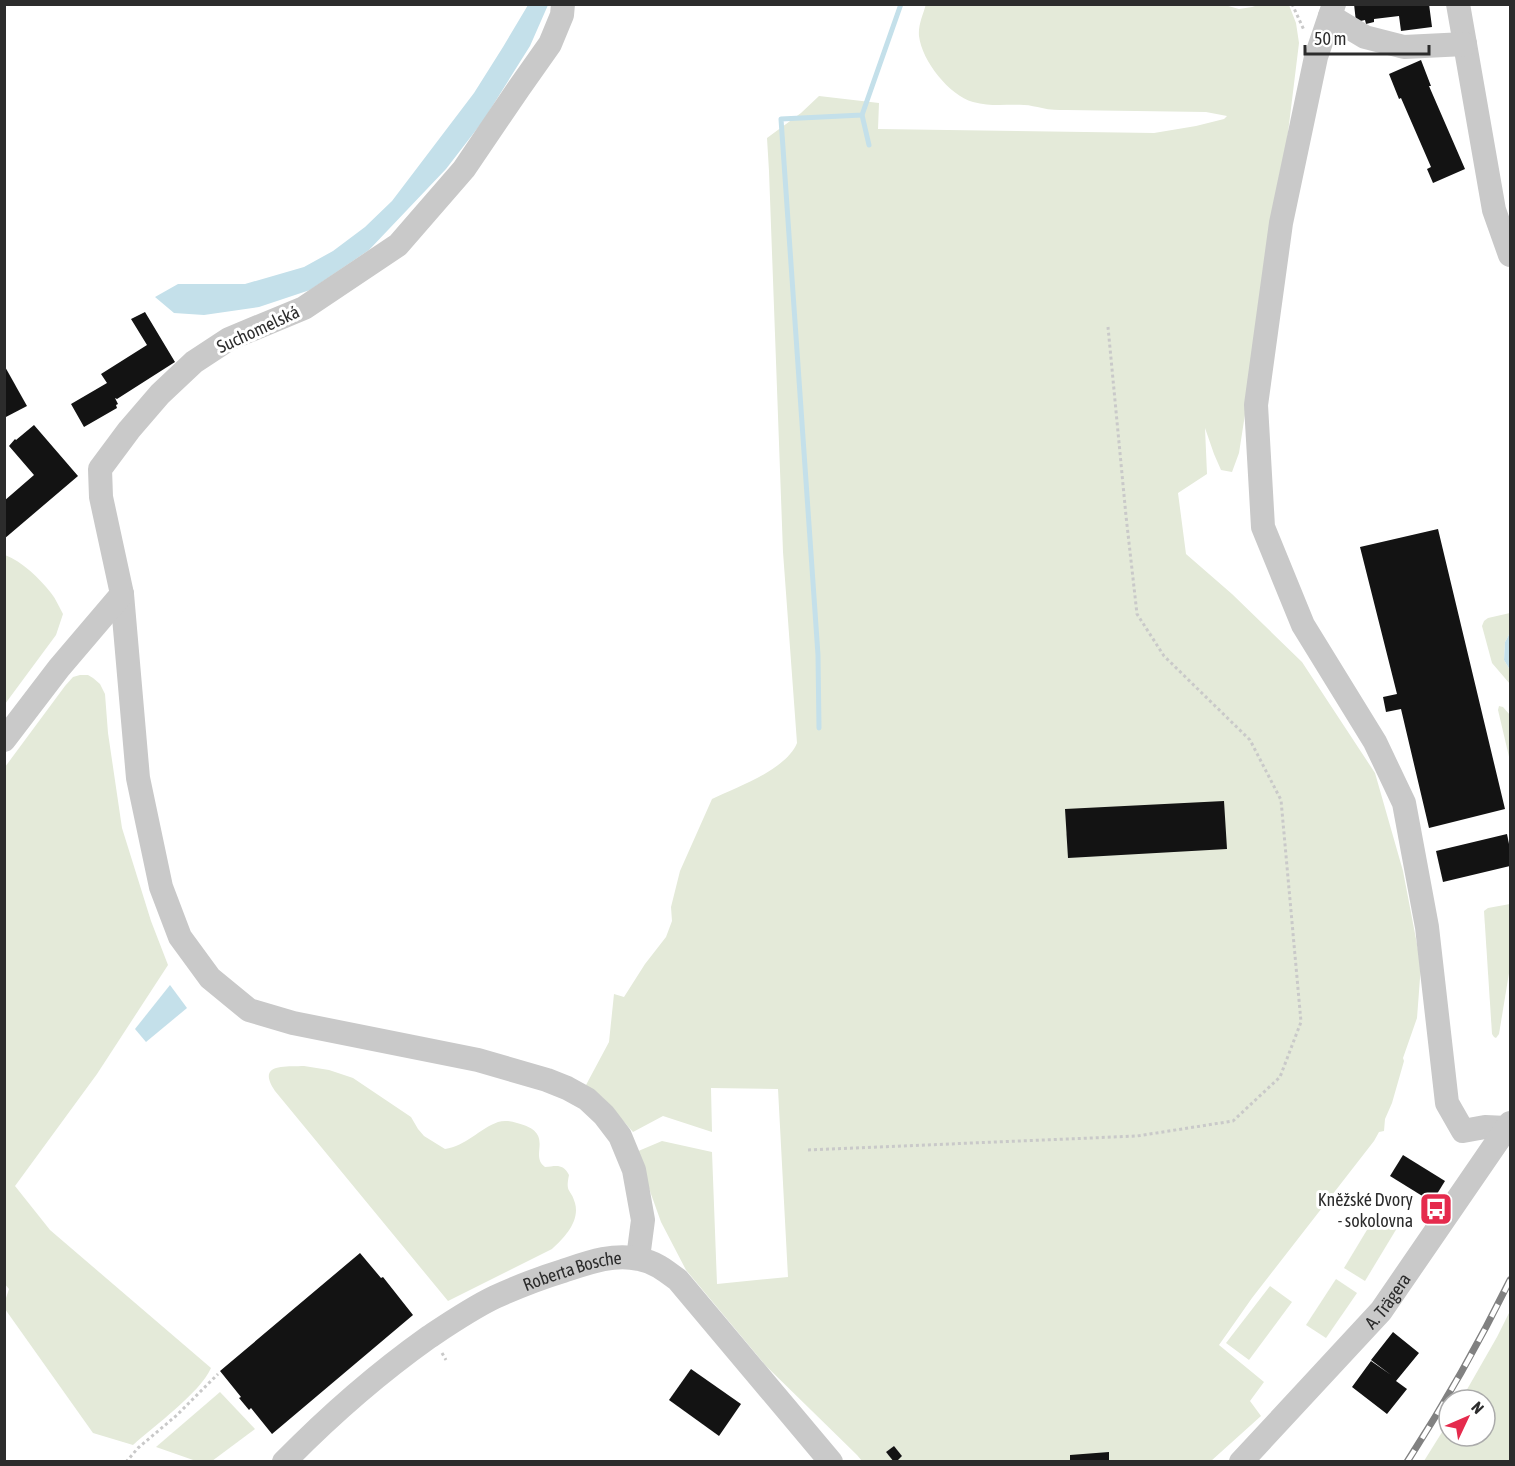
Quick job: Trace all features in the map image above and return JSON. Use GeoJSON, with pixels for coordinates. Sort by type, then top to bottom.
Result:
{"type":"FeatureCollection","features":[{"type":"Feature","properties":{"kind":"street","name":"Suchomelská"},"geometry":{"type":"LineString","coordinates":[[563,4],[562,15],[550,45],[464,169],[398,245],[304,308],[229,339],[194,362],[160,394],[100,469],[101,497],[122,594],[138,778],[161,887],[180,937],[210,978],[249,1010],[293,1023],[478,1060],[548,1080],[587,1099],[604,1115],[620,1136],[633,1170],[643,1220],[638,1258]]}},
{"type":"Feature","properties":{"kind":"street"},"geometry":{"type":"LineString","coordinates":[[1458,4],[1494,210],[1510,255]]}},
{"type":"Feature","properties":{"kind":"street"},"geometry":{"type":"LineString","coordinates":[[1465,44],[1404,47],[1365,37],[1332,10],[1316,57],[1281,223],[1256,405],[1263,527],[1303,625],[1375,742],[1404,803],[1427,927],[1447,1103],[1463,1131],[1509,1126]]}},
{"type":"Feature","properties":{"kind":"street"},"geometry":{"type":"LineString","coordinates":[[4,740],[59,668],[122,594]]}},
{"type":"Feature","properties":{"kind":"street","name":"A. Trägera"},"geometry":{"type":"LineString","coordinates":[[1241,1461],[1381,1311],[1509,1126]]}},
{"type":"Feature","properties":{"kind":"street","name":"Roberta Bosche"},"geometry":{"type":"LineString","coordinates":[[284,1461],[380,1373],[469,1312],[535,1280],[599,1259],[619,1257],[638,1258],[660,1266],[678,1280],[831,1461]]}},
{"type":"Feature","properties":{"kind":"path"},"geometry":{"type":"LineString","coordinates":[[808,1150],[1137,1136],[1233,1121],[1280,1077],[1297,1033],[1301,1022],[1281,800],[1250,740],[1164,656],[1137,614],[1108,327]]}},
{"type":"Feature","properties":{"kind":"path"},"geometry":{"type":"LineString","coordinates":[[126,1461],[218,1374]]}},
{"type":"Feature","properties":{"kind":"green space"},"geometry":{"type":"Polygon","coordinates":[[[926,4],[1221,4],[1239,9],[1258,5],[1289,5],[1296,23],[1299,43],[1285,157],[1239,453],[1232,472],[1221,470],[1205,428],[1207,474],[1178,493],[1186,554],[1232,594],[1302,662],[1375,773],[1403,871],[1421,965],[1417,1018],[1403,1058],[1392,1103],[1385,1119],[1384,1131],[1379,1132],[1252,1298],[1219,1345],[1264,1382],[1250,1401],[1261,1416],[1211,1461],[896,1461],[902,1456],[894,1446],[886,1452],[894,1461],[862,1461],[766,1366],[686,1270],[661,1222],[636,1152],[662,1141],[712,1152],[717,1284],[788,1277],[778,1089],[711,1088],[712,1132],[663,1116],[633,1132],[602,1097],[586,1085],[609,1042],[614,994],[624,997],[666,937],[672,921],[671,907],[680,871],[712,799],[760,777],[783,761],[797,743],[783,552],[767,138],[801,113],[819,96],[879,103],[878,129],[1154,133],[1196,126],[1224,119],[1227,116],[1206,112],[1054,110],[1026,105],[993,105],[973,102],[946,85],[925,56],[919,32],[926,4]]]}},
{"type":"Feature","properties":{"kind":"green space"},"geometry":{"type":"Polygon","coordinates":[[[5,555],[36,576],[53,595],[63,614],[56,635],[5,704],[5,555]]]}},
{"type":"Feature","properties":{"kind":"green space"},"geometry":{"type":"Polygon","coordinates":[[[1510,613],[1510,633],[1505,642],[1504,660],[1510,670],[1510,684],[1492,663],[1482,626],[1488,618],[1510,613]]]}},
{"type":"Feature","properties":{"kind":"green space"},"geometry":{"type":"Polygon","coordinates":[[[80,675],[93,678],[100,684],[105,694],[108,733],[122,828],[151,921],[168,965],[97,1074],[15,1186],[50,1230],[211,1368],[197,1388],[176,1409],[133,1445],[93,1433],[5,1309],[9,1289],[4,1283],[5,767],[65,686],[73,677],[80,675]]]}},
{"type":"Feature","properties":{"kind":"green space"},"geometry":{"type":"Polygon","coordinates":[[[1499,706],[1510,715],[1510,761],[1498,710],[1499,706]]]}},
{"type":"Feature","properties":{"kind":"green space"},"geometry":{"type":"Polygon","coordinates":[[[1510,904],[1510,967],[1499,1034],[1496,1038],[1492,1034],[1484,911],[1488,908],[1510,904]]]}},
{"type":"Feature","properties":{"kind":"green space"},"geometry":{"type":"Polygon","coordinates":[[[304,1066],[329,1070],[353,1078],[411,1117],[424,1136],[445,1149],[459,1144],[500,1121],[529,1127],[536,1132],[539,1138],[539,1156],[545,1167],[562,1167],[569,1175],[568,1188],[576,1210],[570,1228],[552,1249],[448,1301],[275,1091],[270,1082],[271,1071],[281,1067],[304,1066]]]}},
{"type":"Feature","properties":{"kind":"green space"},"geometry":{"type":"Polygon","coordinates":[[[1376,1215],[1397,1228],[1365,1281],[1344,1268],[1376,1215]]]}},
{"type":"Feature","properties":{"kind":"green space"},"geometry":{"type":"Polygon","coordinates":[[[1336,1279],[1357,1293],[1326,1338],[1306,1325],[1336,1279]]]}},
{"type":"Feature","properties":{"kind":"green space"},"geometry":{"type":"Polygon","coordinates":[[[1270,1286],[1292,1302],[1249,1360],[1226,1343],[1270,1286]]]}},
{"type":"Feature","properties":{"kind":"green space"},"geometry":{"type":"Polygon","coordinates":[[[1510,1311],[1510,1461],[1424,1461],[1437,1440],[1437,1448],[1497,1448],[1497,1388],[1468,1388],[1510,1311]]]}},
{"type":"Feature","properties":{"kind":"green space"},"geometry":{"type":"Polygon","coordinates":[[[220,1392],[255,1429],[212,1461],[196,1461],[156,1447],[220,1392]]]}},
{"type":"Feature","properties":{"kind":"water"},"geometry":{"type":"Polygon","coordinates":[[[528,5],[548,5],[530,46],[483,121],[446,169],[369,250],[310,290],[259,307],[204,315],[174,313],[155,297],[178,284],[245,284],[304,267],[333,251],[365,227],[392,201],[474,93],[528,5]]]}},
{"type":"Feature","properties":{"kind":"water"},"geometry":{"type":"Polygon","coordinates":[[[1510,633],[1510,670],[1504,660],[1505,642],[1510,633]]]}},
{"type":"Feature","properties":{"kind":"water"},"geometry":{"type":"Polygon","coordinates":[[[170,985],[187,1008],[146,1042],[135,1029],[170,985]]]}},
{"type":"Feature","properties":{"kind":"building"},"geometry":{"type":"Polygon","coordinates":[[[1354,4],[1429,4],[1432,27],[1401,31],[1399,16],[1374,19],[1374,22],[1366,24],[1365,20],[1356,22],[1354,4]]]}},
{"type":"Feature","properties":{"kind":"building"},"geometry":{"type":"Polygon","coordinates":[[[1421,60],[1431,86],[1429,86],[1465,169],[1433,183],[1427,169],[1431,167],[1389,74],[1421,60]]]}},
{"type":"Feature","properties":{"kind":"building"},"geometry":{"type":"Polygon","coordinates":[[[145,312],[175,362],[117,399],[115,398],[117,408],[84,427],[71,404],[107,383],[101,374],[147,345],[131,319],[145,312]]]}},
{"type":"Feature","properties":{"kind":"building"},"geometry":{"type":"Polygon","coordinates":[[[4,365],[27,406],[4,418],[4,365]]]}},
{"type":"Feature","properties":{"kind":"building"},"geometry":{"type":"Polygon","coordinates":[[[34,425],[78,476],[4,539],[4,501],[34,475],[9,446],[34,425]]]}},
{"type":"Feature","properties":{"kind":"building"},"geometry":{"type":"Polygon","coordinates":[[[1438,529],[1505,809],[1429,828],[1401,709],[1386,712],[1383,697],[1397,694],[1360,547],[1438,529]]]}},
{"type":"Feature","properties":{"kind":"building"},"geometry":{"type":"Polygon","coordinates":[[[1224,801],[1227,849],[1068,858],[1065,809],[1224,801]]]}},
{"type":"Feature","properties":{"kind":"building"},"geometry":{"type":"Polygon","coordinates":[[[1507,834],[1510,866],[1443,882],[1436,851],[1507,834]]]}},
{"type":"Feature","properties":{"kind":"building"},"geometry":{"type":"Polygon","coordinates":[[[1403,1155],[1445,1181],[1432,1202],[1390,1176],[1403,1155]]]}},
{"type":"Feature","properties":{"kind":"building"},"geometry":{"type":"Polygon","coordinates":[[[360,1253],[381,1278],[383,1277],[413,1315],[272,1434],[251,1408],[249,1410],[239,1398],[241,1397],[220,1371],[360,1253]]]}},
{"type":"Feature","properties":{"kind":"building"},"geometry":{"type":"Polygon","coordinates":[[[1393,1332],[1419,1353],[1396,1381],[1407,1389],[1387,1414],[1352,1387],[1371,1361],[1391,1375],[1371,1360],[1393,1332]]]}},
{"type":"Feature","properties":{"kind":"building"},"geometry":{"type":"Polygon","coordinates":[[[691,1369],[741,1404],[719,1436],[669,1400],[691,1369]]]}},
{"type":"Feature","properties":{"kind":"building"},"geometry":{"type":"Polygon","coordinates":[[[894,1446],[902,1456],[896,1462],[886,1452],[894,1446]]]}},
{"type":"Feature","properties":{"kind":"building"},"geometry":{"type":"Polygon","coordinates":[[[1109,1452],[1109,1462],[1070,1462],[1070,1455],[1109,1452]]]}},
{"type":"Feature","properties":{"kind":"waterway"},"geometry":{"type":"LineString","coordinates":[[819,728],[818,655],[781,119],[862,115],[901,4]]}},
{"type":"Feature","properties":{"kind":"waterway"},"geometry":{"type":"LineString","coordinates":[[862,115],[869,145]]}},
{"type":"Feature","properties":{"kind":"railway"},"geometry":{"type":"LineString","coordinates":[[1407,1462],[1435,1418],[1510,1280]]}},
{"type":"Feature","properties":{"kind":"place","name":"Kněžské Dvory - sokolovna"},"geometry":{"type":"Point","coordinates":[1436,1209]}}]}
